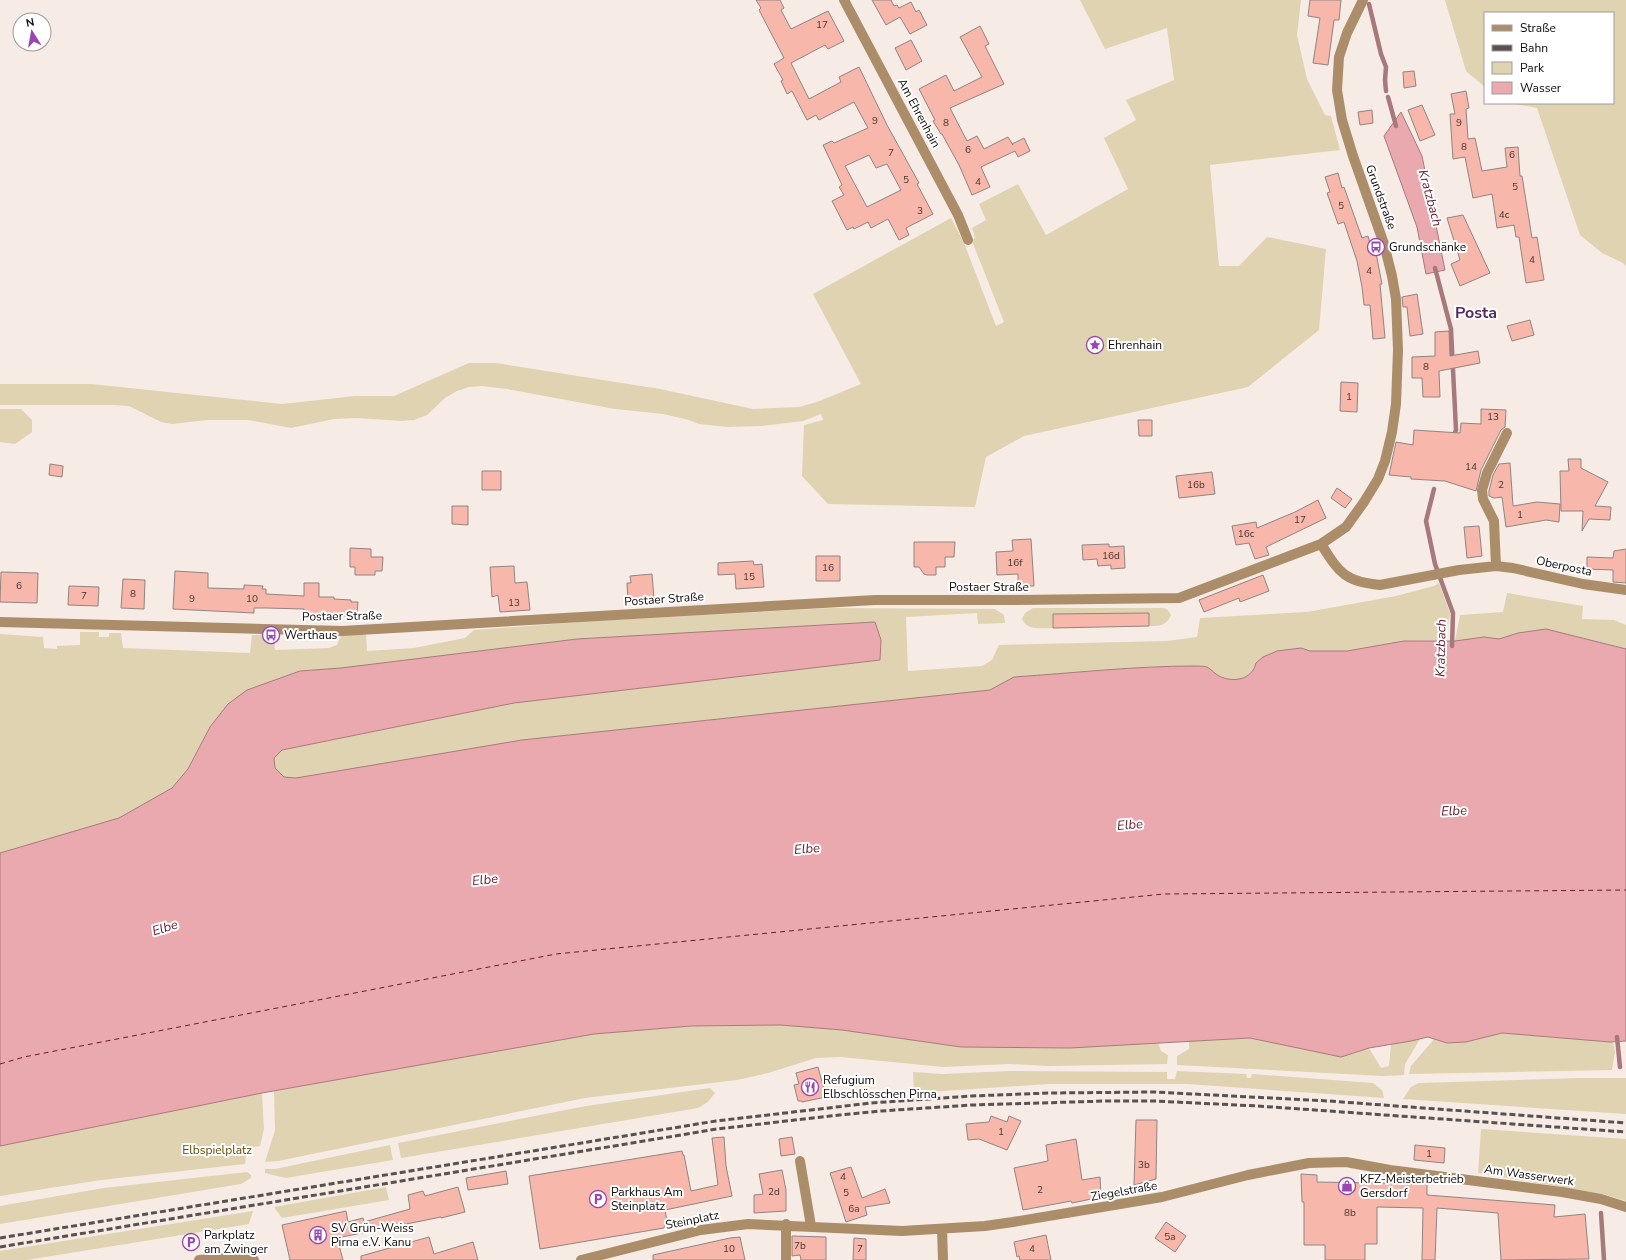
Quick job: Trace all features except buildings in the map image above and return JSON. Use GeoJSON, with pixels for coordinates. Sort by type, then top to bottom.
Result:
{"type":"FeatureCollection","features":[{"type":"Feature","properties":{"kind":"street","name":"Am Ehrenhain"},"geometry":{"type":"LineString","coordinates":[[844,0],[958,215],[968,240]]}},
{"type":"Feature","properties":{"kind":"street","name":"Grundstraße"},"geometry":{"type":"LineString","coordinates":[[1363,0],[1347,33],[1339,57],[1337,90],[1342,120],[1384,244],[1396,299],[1398,350],[1396,404],[1385,461],[1378,479]]}},
{"type":"Feature","properties":{"kind":"street"},"geometry":{"type":"LineString","coordinates":[[1496,566],[1494,521],[1483,500],[1482,490],[1487,473],[1507,432]]}},
{"type":"Feature","properties":{"kind":"street","name":"Postaer Straße"},"geometry":{"type":"LineString","coordinates":[[0,622],[342,631],[837,601],[1179,598],[1321,544],[1346,527],[1378,479]]}},
{"type":"Feature","properties":{"kind":"street","name":"Oberposta"},"geometry":{"type":"LineString","coordinates":[[1321,544],[1337,569],[1354,580],[1367,584],[1380,585],[1460,570],[1496,566],[1513,568],[1583,584],[1626,590]]}},
{"type":"Feature","properties":{"kind":"street"},"geometry":{"type":"LineString","coordinates":[[800,1161],[811,1226]]}},
{"type":"Feature","properties":{"kind":"street","name":"Am Wasserwerk"},"geometry":{"type":"LineString","coordinates":[[1309,1163],[1346,1162],[1390,1170],[1562,1192],[1626,1207]]}},
{"type":"Feature","properties":{"kind":"street","name":"Ziegelstraße"},"geometry":{"type":"LineString","coordinates":[[942,1229],[1013,1222],[1162,1197],[1248,1175],[1309,1163]]}},
{"type":"Feature","properties":{"kind":"street","name":"Steinplatz"},"geometry":{"type":"LineString","coordinates":[[581,1260],[701,1230],[748,1224],[786,1224],[902,1232],[942,1229]]}},
{"type":"Feature","properties":{"kind":"street"},"geometry":{"type":"LineString","coordinates":[[786,1224],[786,1260]]}},
{"type":"Feature","properties":{"kind":"street"},"geometry":{"type":"LineString","coordinates":[[942,1229],[943,1260]]}},
{"type":"Feature","properties":{"kind":"street"},"geometry":{"type":"LineString","coordinates":[[199,1260],[235,1257],[254,1260]]}},
{"type":"Feature","properties":{"kind":"green space"},"geometry":{"type":"Polygon","coordinates":[[[1080,0],[1301,0],[1297,35],[1307,79],[1325,115],[1331,116],[1340,150],[1210,165],[1219,266],[1239,266],[1267,237],[1326,249],[1319,330],[1248,387],[1024,436],[986,457],[975,507],[828,504],[802,476],[804,425],[823,420],[821,414],[803,421],[762,426],[728,427],[699,424],[663,414],[615,409],[507,389],[482,386],[469,387],[457,391],[445,398],[427,415],[414,420],[402,421],[357,418],[334,419],[291,428],[248,420],[207,420],[172,424],[161,422],[129,406],[0,405],[0,384],[91,384],[282,404],[355,396],[394,396],[469,363],[495,363],[660,389],[753,409],[799,407],[817,402],[861,384],[813,294],[951,218],[964,243],[996,326],[1004,322],[972,241],[975,238],[972,228],[986,220],[979,204],[1018,184],[1046,235],[1128,189],[1104,138],[1136,120],[1126,100],[1174,80],[1167,28],[1105,49],[1080,0]]]}},
{"type":"Feature","properties":{"kind":"green space"},"geometry":{"type":"Polygon","coordinates":[[[1445,0],[1626,0],[1626,266],[1623,263],[1602,253],[1580,235],[1537,108],[1515,104],[1614,104],[1614,12],[1484,12],[1484,86],[1466,71],[1445,0]]]}},
{"type":"Feature","properties":{"kind":"green space"},"geometry":{"type":"Polygon","coordinates":[[[0,409],[21,409],[32,420],[32,432],[15,444],[0,442],[0,409]]]}},
{"type":"Feature","properties":{"kind":"green space"},"geometry":{"type":"Polygon","coordinates":[[[1439,583],[1450,613],[1445,640],[1404,641],[1347,651],[1310,651],[1301,648],[1277,651],[1263,657],[1256,663],[1254,669],[1246,676],[1236,679],[1224,678],[1207,667],[1198,666],[1127,668],[1014,677],[991,690],[522,740],[296,778],[284,777],[275,768],[274,758],[282,750],[514,703],[879,660],[881,640],[875,622],[577,639],[341,668],[300,671],[247,690],[210,727],[188,769],[172,788],[119,818],[0,853],[0,634],[43,637],[44,648],[57,649],[57,646],[80,645],[80,632],[99,632],[99,637],[109,637],[109,633],[121,633],[123,648],[250,653],[252,635],[274,635],[275,650],[329,648],[337,645],[341,635],[366,634],[367,651],[414,648],[465,638],[474,630],[579,622],[830,608],[995,609],[1004,615],[1005,623],[978,624],[977,613],[906,617],[908,671],[982,666],[992,660],[999,645],[1167,641],[1197,637],[1200,618],[1307,612],[1396,596],[1434,586],[1439,583]]]}},
{"type":"Feature","properties":{"kind":"green space"},"geometry":{"type":"Polygon","coordinates":[[[1507,593],[1583,606],[1582,619],[1614,620],[1626,625],[1626,649],[1546,629],[1518,633],[1499,639],[1484,637],[1455,641],[1460,615],[1503,612],[1507,593]]]}},
{"type":"Feature","properties":{"kind":"green space"},"geometry":{"type":"Polygon","coordinates":[[[1033,608],[1163,608],[1167,609],[1171,615],[1162,625],[1149,626],[1053,614],[1053,628],[1040,628],[1027,625],[1022,619],[1025,613],[1033,608]]]}},
{"type":"Feature","properties":{"kind":"green space"},"geometry":{"type":"Polygon","coordinates":[[[781,1025],[842,1030],[961,1047],[1070,1048],[1158,1043],[1161,1051],[1168,1055],[1167,1064],[1048,1066],[1009,1064],[943,1067],[841,1057],[816,1058],[768,1073],[737,1080],[585,1098],[278,1161],[265,1162],[275,1130],[274,1091],[594,1034],[691,1026],[781,1025]]]}},
{"type":"Feature","properties":{"kind":"green space"},"geometry":{"type":"Polygon","coordinates":[[[1502,1033],[1613,1042],[1615,1052],[1612,1070],[1409,1074],[1411,1066],[1435,1038],[1447,1043],[1466,1042],[1502,1033]]]}},
{"type":"Feature","properties":{"kind":"green space"},"geometry":{"type":"Polygon","coordinates":[[[1250,1038],[1341,1057],[1369,1048],[1381,1068],[1389,1066],[1391,1044],[1420,1039],[1405,1064],[1404,1075],[1382,1076],[1177,1065],[1177,1056],[1189,1049],[1189,1041],[1250,1038]]]}},
{"type":"Feature","properties":{"kind":"green space"},"geometry":{"type":"Polygon","coordinates":[[[1010,1071],[1167,1072],[1167,1079],[1175,1079],[1177,1071],[1246,1074],[1247,1078],[1251,1078],[1252,1074],[1373,1083],[1382,1090],[1384,1098],[1187,1084],[1049,1084],[914,1093],[913,1072],[942,1074],[1010,1071]]]}},
{"type":"Feature","properties":{"kind":"green space"},"geometry":{"type":"Polygon","coordinates":[[[1626,1078],[1626,1114],[1403,1099],[1411,1087],[1419,1083],[1626,1078]]]}},
{"type":"Feature","properties":{"kind":"green space"},"geometry":{"type":"Polygon","coordinates":[[[710,1088],[715,1093],[708,1102],[698,1108],[401,1158],[398,1143],[586,1106],[710,1088]]]}},
{"type":"Feature","properties":{"kind":"green space","name":"Elbspielplatz"},"geometry":{"type":"Polygon","coordinates":[[[262,1093],[264,1129],[260,1146],[247,1148],[245,1164],[101,1180],[0,1196],[0,1146],[262,1093]]]}},
{"type":"Feature","properties":{"kind":"green space"},"geometry":{"type":"Polygon","coordinates":[[[1481,1129],[1626,1139],[1626,1201],[1603,1194],[1478,1173],[1481,1129]]]}},
{"type":"Feature","properties":{"kind":"green space"},"geometry":{"type":"Polygon","coordinates":[[[390,1145],[393,1160],[286,1178],[265,1173],[265,1169],[275,1169],[390,1145]]]}},
{"type":"Feature","properties":{"kind":"green space"},"geometry":{"type":"Polygon","coordinates":[[[247,1172],[251,1175],[251,1178],[241,1184],[0,1224],[0,1206],[104,1188],[247,1172]]]}},
{"type":"Feature","properties":{"kind":"green space"},"geometry":{"type":"Polygon","coordinates":[[[386,1187],[389,1200],[282,1218],[274,1207],[386,1187]]]}},
{"type":"Feature","properties":{"kind":"green space"},"geometry":{"type":"Polygon","coordinates":[[[253,1211],[249,1224],[27,1260],[0,1260],[0,1251],[253,1211]]]}},
{"type":"Feature","properties":{"kind":"water"},"geometry":{"type":"Polygon","coordinates":[[[1401,112],[1422,156],[1445,270],[1426,274],[1417,227],[1384,136],[1401,112]]]}},
{"type":"Feature","properties":{"kind":"water","name":"Elbe"},"geometry":{"type":"Polygon","coordinates":[[[875,622],[881,640],[880,660],[514,703],[282,750],[274,758],[275,768],[284,777],[296,778],[522,740],[990,690],[1014,677],[1127,668],[1198,666],[1207,667],[1224,678],[1236,679],[1246,676],[1254,669],[1256,663],[1263,657],[1277,651],[1301,648],[1310,651],[1347,651],[1404,641],[1455,641],[1484,637],[1499,639],[1518,633],[1546,629],[1626,649],[1626,1041],[1610,1042],[1502,1033],[1466,1042],[1447,1043],[1428,1037],[1369,1048],[1341,1057],[1250,1038],[1070,1048],[961,1047],[842,1030],[781,1025],[691,1026],[594,1034],[262,1093],[0,1146],[0,853],[119,818],[172,788],[188,769],[210,727],[228,704],[247,690],[300,671],[341,668],[577,639],[875,622]]]}},
{"type":"Feature","properties":{"kind":"waterway","name":"Kratzbach"},"geometry":{"type":"LineString","coordinates":[[1369,4],[1381,54],[1386,67],[1386,91]]}},
{"type":"Feature","properties":{"kind":"waterway","name":"Kratzbach"},"geometry":{"type":"LineString","coordinates":[[1388,97],[1396,126]]}},
{"type":"Feature","properties":{"kind":"waterway","name":"Kratzbach"},"geometry":{"type":"LineString","coordinates":[[1435,268],[1451,329],[1456,430],[1453,438]]}},
{"type":"Feature","properties":{"kind":"waterway","name":"Kratzbach"},"geometry":{"type":"LineString","coordinates":[[1434,489],[1426,521],[1435,564],[1453,613],[1452,646]]}},
{"type":"Feature","properties":{"kind":"waterway"},"geometry":{"type":"LineString","coordinates":[[1617,1037],[1620,1067]]}},
{"type":"Feature","properties":{"kind":"waterway"},"geometry":{"type":"LineString","coordinates":[[1601,1213],[1604,1260]]}},
{"type":"Feature","properties":{"kind":"ferry route"},"geometry":{"type":"LineString","coordinates":[[0,1064],[24,1057],[556,954],[1164,894],[1626,890]]}},
{"type":"Feature","properties":{"kind":"railway"},"geometry":{"type":"LineString","coordinates":[[0,1238],[716,1121],[871,1103],[972,1096],[1049,1093],[1154,1092],[1329,1101],[1626,1123]]}},
{"type":"Feature","properties":{"kind":"railway"},"geometry":{"type":"LineString","coordinates":[[0,1247],[717,1129],[881,1111],[972,1105],[1154,1101],[1258,1106],[1626,1132]]}},
{"type":"Feature","properties":{"kind":"place","name":"Grundschänke"},"geometry":{"type":"Point","coordinates":[1376,247]}},
{"type":"Feature","properties":{"kind":"place","name":"Ehrenhain"},"geometry":{"type":"Point","coordinates":[1095,345]}},
{"type":"Feature","properties":{"kind":"place","name":"Werthaus"},"geometry":{"type":"Point","coordinates":[271,635]}},
{"type":"Feature","properties":{"kind":"place","name":"Refugium Elbschlösschen Pirna"},"geometry":{"type":"Point","coordinates":[810,1087]}},
{"type":"Feature","properties":{"kind":"place","name":"KFZ-Meisterbetrieb Gersdorf"},"geometry":{"type":"Point","coordinates":[1347,1186]}},
{"type":"Feature","properties":{"kind":"place","name":"Parkhaus Am Steinplatz"},"geometry":{"type":"Point","coordinates":[598,1199]}},
{"type":"Feature","properties":{"kind":"place","name":"SV Grün-Weiss Pirna e.V. Kanu"},"geometry":{"type":"Point","coordinates":[318,1235]}},
{"type":"Feature","properties":{"kind":"place","name":"Parkplatz am Zwinger"},"geometry":{"type":"Point","coordinates":[191,1242]}},
{"type":"Feature","properties":{"kind":"district","name":"Posta"},"geometry":{"type":"Point","coordinates":[1476,313]}}]}
